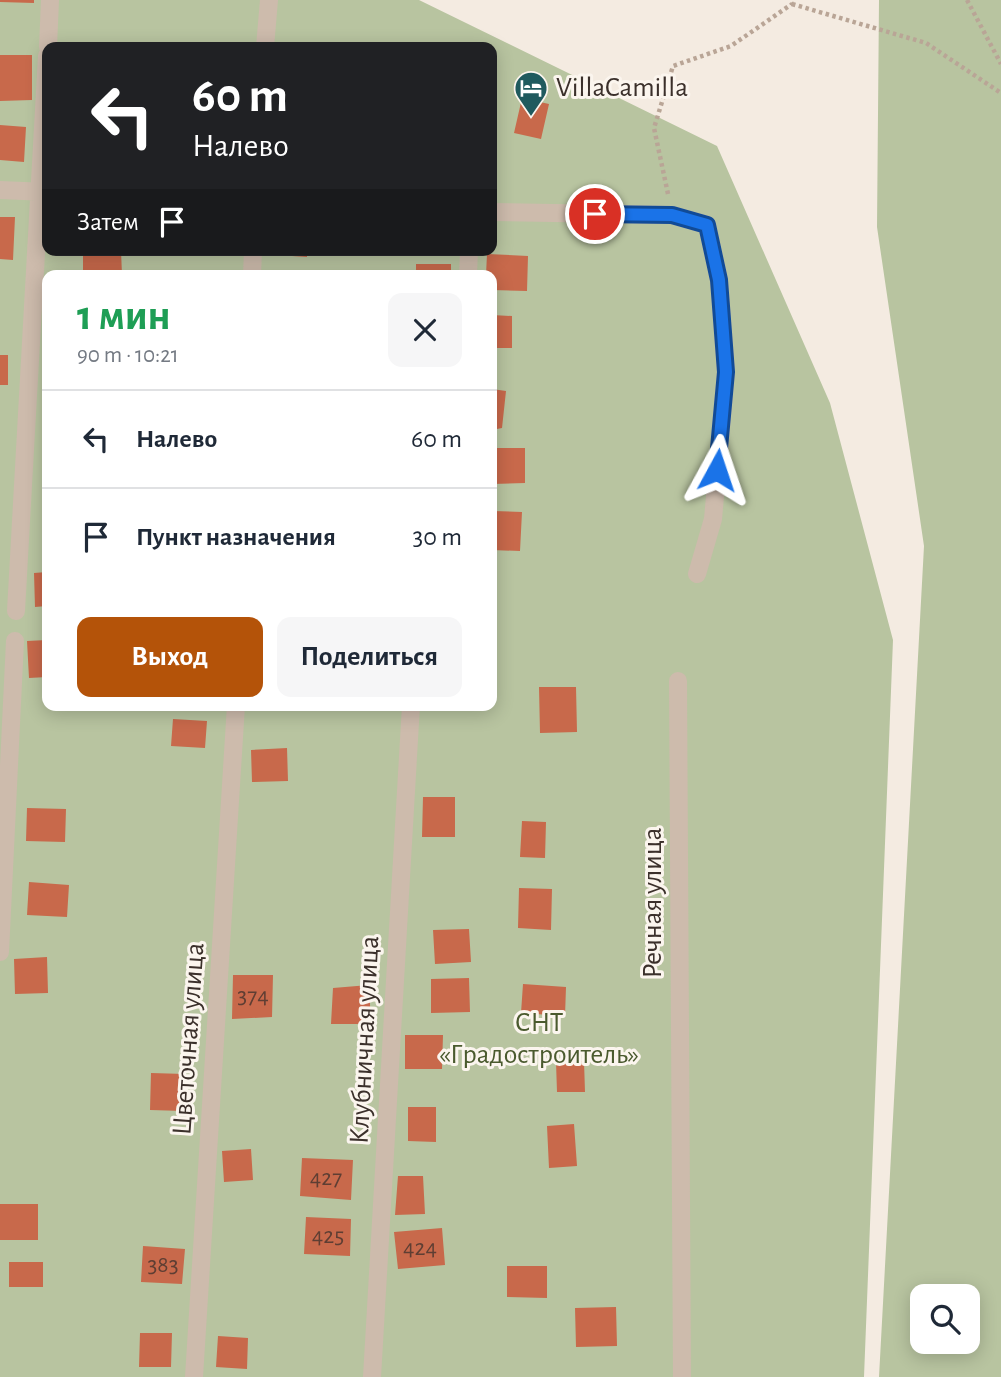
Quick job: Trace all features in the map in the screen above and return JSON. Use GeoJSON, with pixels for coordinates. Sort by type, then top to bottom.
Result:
{"type":"FeatureCollection","features":[{"type":"Feature","properties":{"kind":"street"},"geometry":{"type":"LineString","coordinates":[[48,42],[50,0]]}},
{"type":"Feature","properties":{"kind":"street"},"geometry":{"type":"LineString","coordinates":[[265,42],[268,0]]}},
{"type":"Feature","properties":{"kind":"street"},"geometry":{"type":"LineString","coordinates":[[0,190],[42,192]]}},
{"type":"Feature","properties":{"kind":"street"},"geometry":{"type":"LineString","coordinates":[[497,212],[672,215],[707,225],[719,280],[726,372],[713,519],[697,574]]}},
{"type":"Feature","properties":{"kind":"street"},"geometry":{"type":"LineString","coordinates":[[16,611],[42,222]]}},
{"type":"Feature","properties":{"kind":"street"},"geometry":{"type":"LineString","coordinates":[[0,952],[15,641]]}},
{"type":"Feature","properties":{"kind":"street","name":"Речная улица"},"geometry":{"type":"LineString","coordinates":[[678,681],[682,1377]]}},
{"type":"Feature","properties":{"kind":"street","name":"Цветочная улица"},"geometry":{"type":"LineString","coordinates":[[194,1377],[236,711]]}},
{"type":"Feature","properties":{"kind":"street","name":"Клубничная улица"},"geometry":{"type":"LineString","coordinates":[[372,1377],[411,711]]}},
{"type":"Feature","properties":{"kind":"path"},"geometry":{"type":"LineString","coordinates":[[967,0],[1001,64]]}},
{"type":"Feature","properties":{"kind":"path"},"geometry":{"type":"LineString","coordinates":[[672,215],[654,128],[673,66],[731,46],[791,2],[926,43],[1001,93]]}},
{"type":"Feature","properties":{"kind":"green space","name":"СНТ «Градостроитель»"},"geometry":{"type":"Polygon","coordinates":[[[0,0],[419,0],[717,146],[830,403],[893,640],[864,1377],[0,1377],[0,0]]]}},
{"type":"Feature","properties":{"kind":"green space"},"geometry":{"type":"Polygon","coordinates":[[[879,0],[1001,0],[1001,1377],[879,1377],[924,546],[877,227],[879,0]]]}},
{"type":"Feature","properties":{"kind":"building"},"geometry":{"type":"Polygon","coordinates":[[[34,0],[34,3],[0,2],[34,0]]]}},
{"type":"Feature","properties":{"kind":"building"},"geometry":{"type":"Polygon","coordinates":[[[0,55],[32,55],[32,100],[0,101],[0,55]]]}},
{"type":"Feature","properties":{"kind":"building","name":"VillaCamilla"},"geometry":{"type":"Polygon","coordinates":[[[522,98],[549,104],[541,139],[514,133],[522,98]]]}},
{"type":"Feature","properties":{"kind":"building"},"geometry":{"type":"Polygon","coordinates":[[[0,125],[26,127],[24,162],[0,160],[0,125]]]}},
{"type":"Feature","properties":{"kind":"building"},"geometry":{"type":"Polygon","coordinates":[[[0,217],[15,217],[13,260],[0,259],[0,217]]]}},
{"type":"Feature","properties":{"kind":"building"},"geometry":{"type":"Polygon","coordinates":[[[83,256],[121,256],[122,270],[83,270],[83,256]]]}},
{"type":"Feature","properties":{"kind":"building"},"geometry":{"type":"Polygon","coordinates":[[[487,256],[528,256],[527,291],[497,290],[497,270],[486,270],[487,256]]]}},
{"type":"Feature","properties":{"kind":"building"},"geometry":{"type":"Polygon","coordinates":[[[416,264],[451,264],[451,270],[416,270],[416,264]]]}},
{"type":"Feature","properties":{"kind":"building"},"geometry":{"type":"Polygon","coordinates":[[[497,315],[512,316],[512,348],[497,348],[497,315]]]}},
{"type":"Feature","properties":{"kind":"building"},"geometry":{"type":"Polygon","coordinates":[[[0,355],[8,355],[8,385],[0,385],[0,355]]]}},
{"type":"Feature","properties":{"kind":"building"},"geometry":{"type":"Polygon","coordinates":[[[497,390],[506,391],[502,428],[497,429],[497,390]]]}},
{"type":"Feature","properties":{"kind":"building"},"geometry":{"type":"Polygon","coordinates":[[[497,448],[525,448],[525,483],[497,484],[497,448]]]}},
{"type":"Feature","properties":{"kind":"building"},"geometry":{"type":"Polygon","coordinates":[[[497,511],[522,512],[520,551],[497,550],[497,511]]]}},
{"type":"Feature","properties":{"kind":"building"},"geometry":{"type":"Polygon","coordinates":[[[42,572],[42,606],[35,607],[34,573],[42,572]]]}},
{"type":"Feature","properties":{"kind":"building"},"geometry":{"type":"Polygon","coordinates":[[[42,640],[42,677],[29,678],[27,641],[42,640]]]}},
{"type":"Feature","properties":{"kind":"building"},"geometry":{"type":"Polygon","coordinates":[[[539,687],[576,687],[577,732],[540,733],[539,687]]]}},
{"type":"Feature","properties":{"kind":"building"},"geometry":{"type":"Polygon","coordinates":[[[173,719],[207,721],[205,748],[171,746],[173,719]]]}},
{"type":"Feature","properties":{"kind":"building"},"geometry":{"type":"Polygon","coordinates":[[[287,748],[288,781],[252,782],[251,750],[287,748]]]}},
{"type":"Feature","properties":{"kind":"building"},"geometry":{"type":"Polygon","coordinates":[[[423,797],[455,797],[455,837],[422,837],[423,797]]]}},
{"type":"Feature","properties":{"kind":"building"},"geometry":{"type":"Polygon","coordinates":[[[27,808],[66,809],[65,842],[26,841],[27,808]]]}},
{"type":"Feature","properties":{"kind":"building"},"geometry":{"type":"Polygon","coordinates":[[[522,821],[546,822],[545,858],[520,857],[522,821]]]}},
{"type":"Feature","properties":{"kind":"building"},"geometry":{"type":"Polygon","coordinates":[[[29,882],[69,885],[67,917],[27,915],[29,882]]]}},
{"type":"Feature","properties":{"kind":"building"},"geometry":{"type":"Polygon","coordinates":[[[519,888],[552,889],[551,930],[518,928],[519,888]]]}},
{"type":"Feature","properties":{"kind":"building"},"geometry":{"type":"Polygon","coordinates":[[[469,929],[471,962],[435,964],[433,930],[469,929]]]}},
{"type":"Feature","properties":{"kind":"building"},"geometry":{"type":"Polygon","coordinates":[[[47,957],[48,993],[15,994],[14,959],[47,957]]]}},
{"type":"Feature","properties":{"kind":"building"},"geometry":{"type":"Polygon","coordinates":[[[233,975],[273,975],[272,1017],[232,1019],[233,975]]]}},
{"type":"Feature","properties":{"kind":"building"},"geometry":{"type":"Polygon","coordinates":[[[469,978],[470,1012],[431,1013],[431,979],[469,978]]]}},
{"type":"Feature","properties":{"kind":"building"},"geometry":{"type":"Polygon","coordinates":[[[523,984],[566,987],[565,1016],[521,1013],[523,984]]]}},
{"type":"Feature","properties":{"kind":"building"},"geometry":{"type":"Polygon","coordinates":[[[369,985],[371,1024],[331,1024],[333,988],[369,985]]]}},
{"type":"Feature","properties":{"kind":"building"},"geometry":{"type":"Polygon","coordinates":[[[405,1035],[443,1035],[442,1069],[405,1069],[405,1035]]]}},
{"type":"Feature","properties":{"kind":"building"},"geometry":{"type":"Polygon","coordinates":[[[584,1061],[585,1092],[557,1092],[556,1062],[584,1061]]]}},
{"type":"Feature","properties":{"kind":"building"},"geometry":{"type":"Polygon","coordinates":[[[151,1073],[185,1074],[184,1111],[150,1110],[151,1073]]]}},
{"type":"Feature","properties":{"kind":"building"},"geometry":{"type":"Polygon","coordinates":[[[408,1107],[436,1107],[436,1142],[408,1141],[408,1107]]]}},
{"type":"Feature","properties":{"kind":"building"},"geometry":{"type":"Polygon","coordinates":[[[574,1124],[577,1166],[549,1168],[547,1126],[574,1124]]]}},
{"type":"Feature","properties":{"kind":"building"},"geometry":{"type":"Polygon","coordinates":[[[251,1149],[253,1180],[224,1182],[222,1151],[251,1149]]]}},
{"type":"Feature","properties":{"kind":"building"},"geometry":{"type":"Polygon","coordinates":[[[302,1158],[353,1160],[351,1200],[300,1196],[302,1158]]]}},
{"type":"Feature","properties":{"kind":"building"},"geometry":{"type":"Polygon","coordinates":[[[398,1176],[423,1176],[425,1214],[395,1215],[398,1176]]]}},
{"type":"Feature","properties":{"kind":"building"},"geometry":{"type":"Polygon","coordinates":[[[0,1204],[38,1204],[38,1240],[0,1240],[0,1204]]]}},
{"type":"Feature","properties":{"kind":"building"},"geometry":{"type":"Polygon","coordinates":[[[306,1217],[351,1219],[350,1256],[304,1254],[306,1217]]]}},
{"type":"Feature","properties":{"kind":"building"},"geometry":{"type":"Polygon","coordinates":[[[442,1228],[445,1265],[398,1269],[394,1232],[442,1228]]]}},
{"type":"Feature","properties":{"kind":"building"},"geometry":{"type":"Polygon","coordinates":[[[143,1246],[185,1249],[182,1284],[141,1282],[143,1246]]]}},
{"type":"Feature","properties":{"kind":"building"},"geometry":{"type":"Polygon","coordinates":[[[9,1262],[43,1262],[43,1287],[9,1287],[9,1262]]]}},
{"type":"Feature","properties":{"kind":"building"},"geometry":{"type":"Polygon","coordinates":[[[507,1266],[547,1266],[547,1298],[507,1297],[507,1266]]]}},
{"type":"Feature","properties":{"kind":"building"},"geometry":{"type":"Polygon","coordinates":[[[616,1307],[617,1346],[576,1347],[575,1308],[616,1307]]]}},
{"type":"Feature","properties":{"kind":"building"},"geometry":{"type":"Polygon","coordinates":[[[140,1333],[172,1333],[171,1367],[139,1367],[140,1333]]]}},
{"type":"Feature","properties":{"kind":"building"},"geometry":{"type":"Polygon","coordinates":[[[218,1336],[248,1338],[247,1369],[216,1367],[218,1336]]]}},
{"type":"Feature","properties":{"kind":"place","name":"VillaCamilla"},"geometry":{"type":"Point","coordinates":[531,118]}},
{"type":"Feature","properties":{"kind":"route"},"geometry":{"type":"LineString","coordinates":[[595,214],[672,215],[707,225],[719,280],[726,372],[717,470]]}}]}
